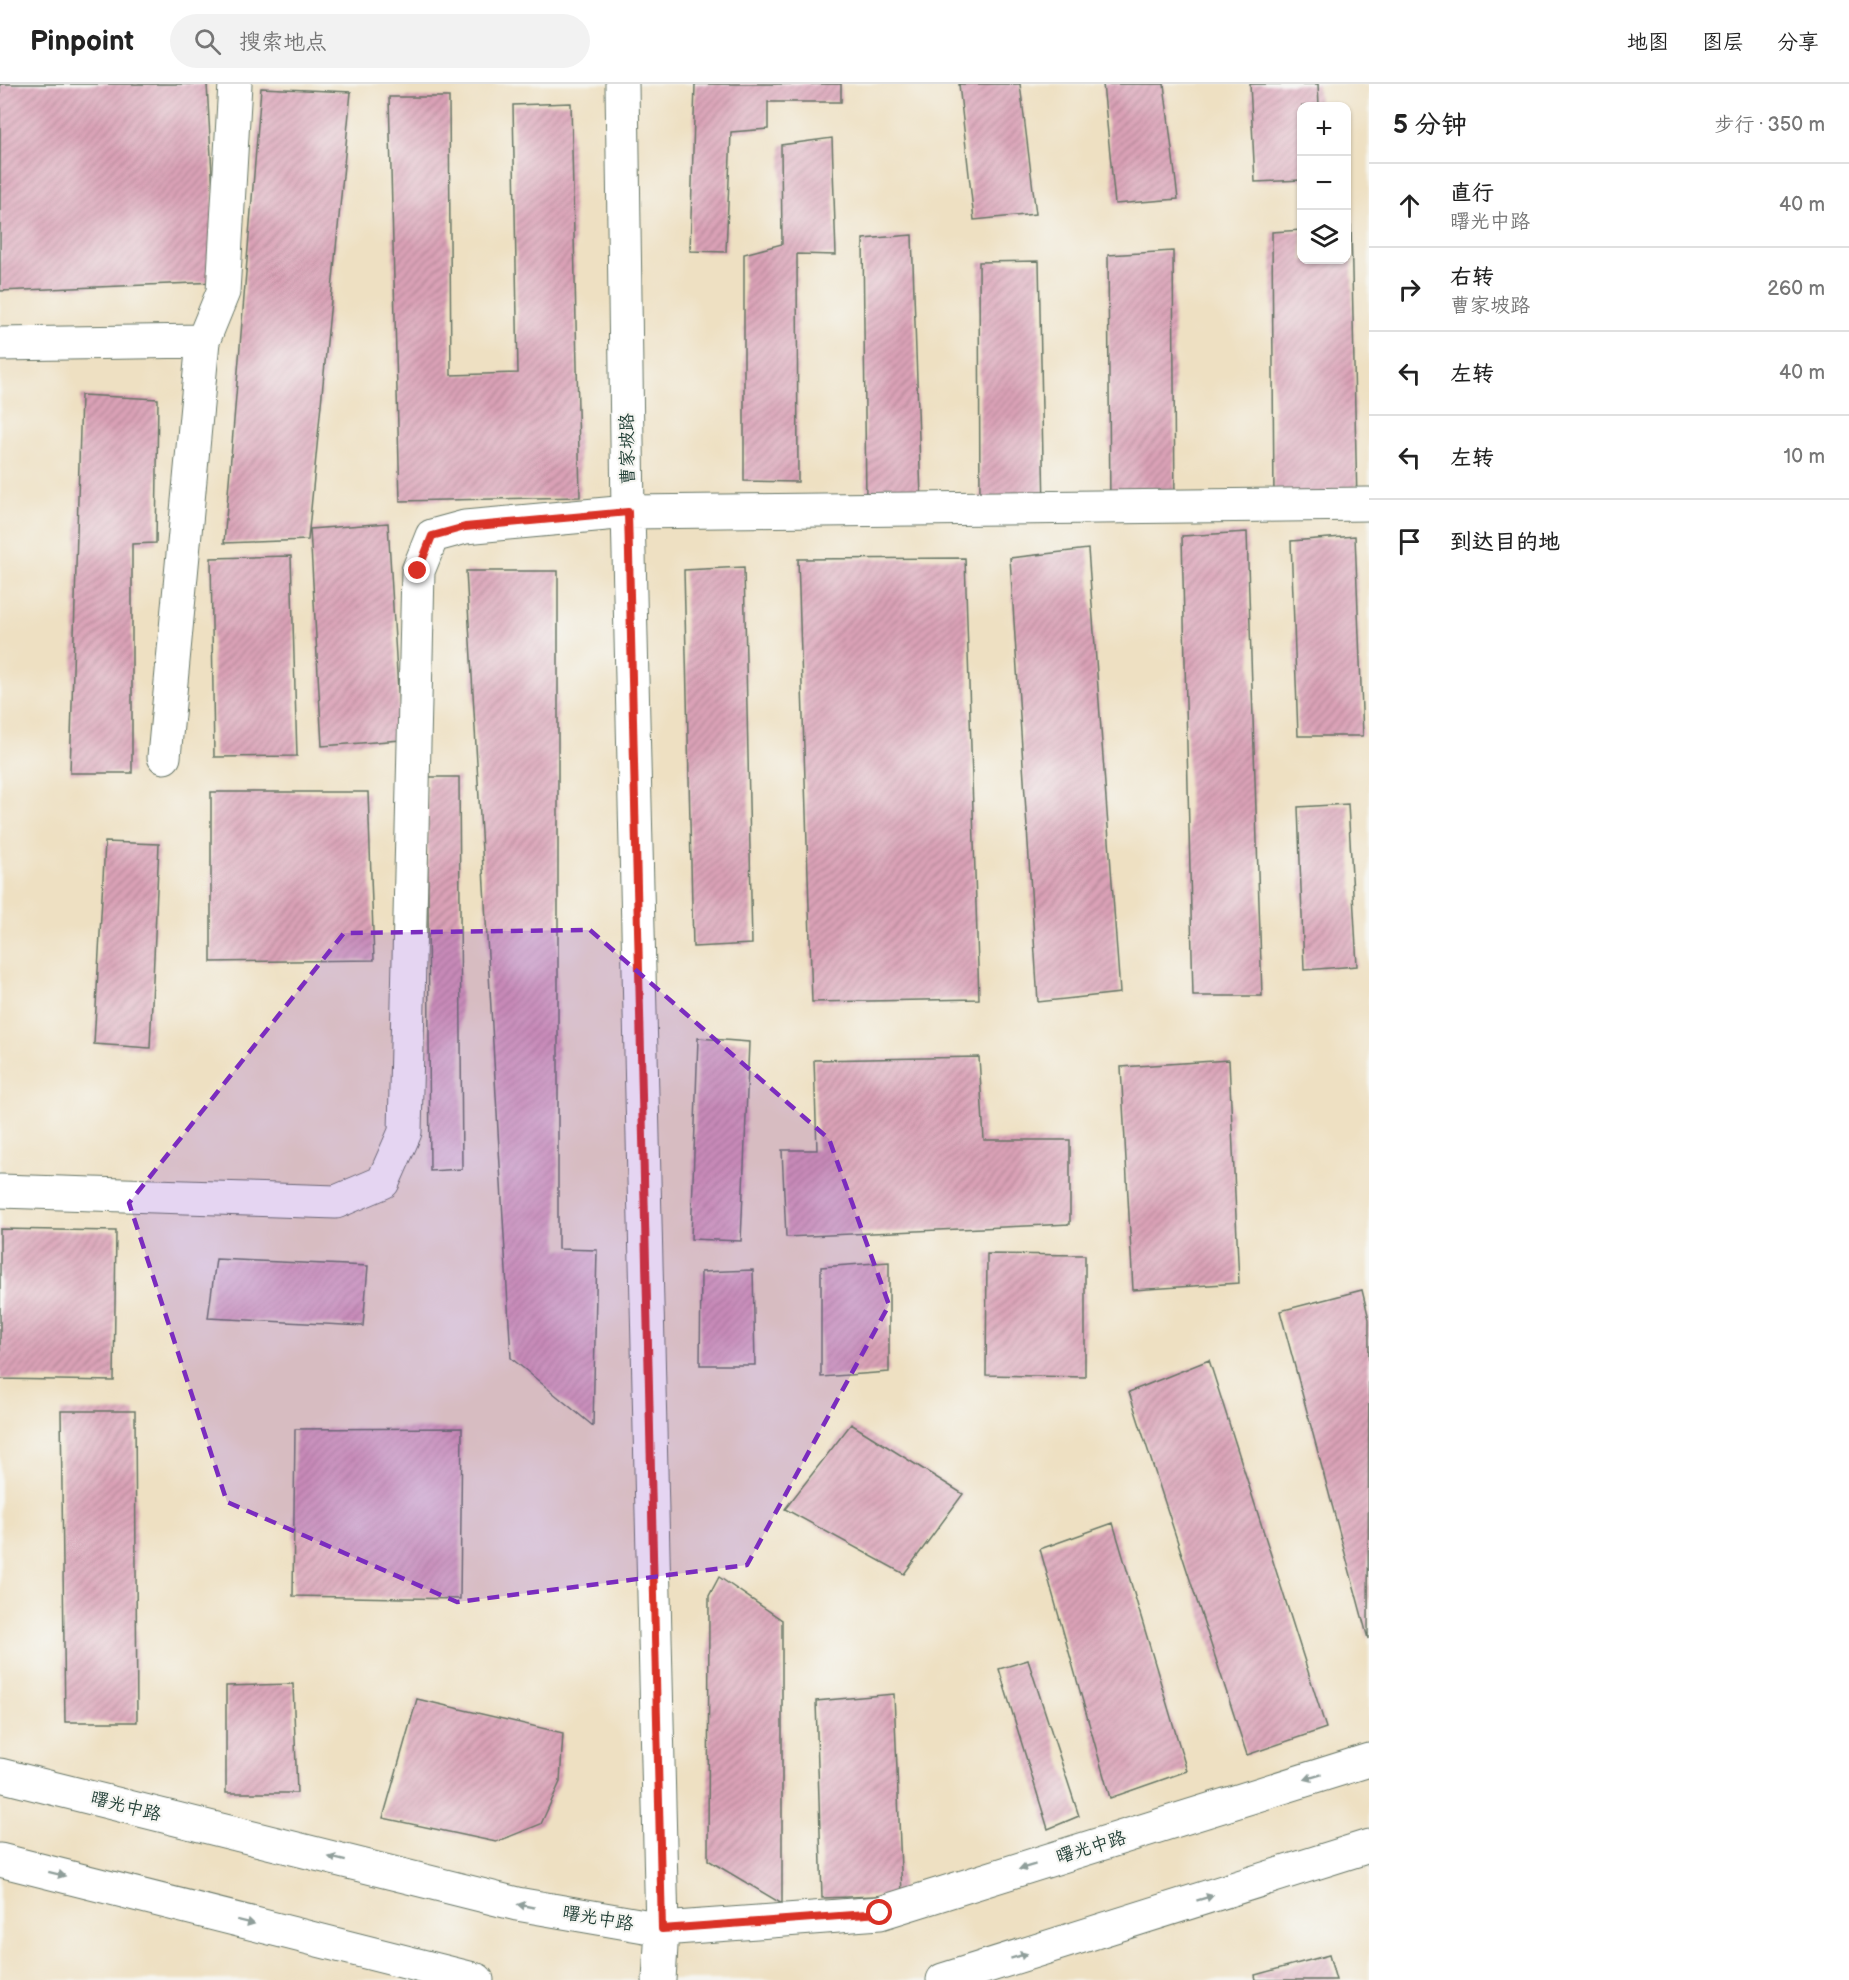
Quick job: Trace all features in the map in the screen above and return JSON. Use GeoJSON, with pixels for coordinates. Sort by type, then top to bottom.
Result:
{"type":"FeatureCollection","features":[{"type":"Feature","properties":{"kind":"street"},"geometry":{"type":"LineString","coordinates":[[164,758],[203,341],[223,292],[235,84]]}},
{"type":"Feature","properties":{"kind":"street","name":"曹家坡路"},"geometry":{"type":"LineString","coordinates":[[622,84],[628,512],[662,1929],[659,1980]]}},
{"type":"Feature","properties":{"kind":"street"},"geometry":{"type":"LineString","coordinates":[[0,344],[203,341]]}},
{"type":"Feature","properties":{"kind":"street"},"geometry":{"type":"LineString","coordinates":[[0,1191],[336,1202],[383,1182],[405,1132],[418,571],[432,536],[465,527],[628,512],[1369,504]]}},
{"type":"Feature","properties":{"kind":"street","name":"曙光中路"},"geometry":{"type":"LineString","coordinates":[[0,1775],[518,1904],[662,1929],[880,1913],[1369,1760]]}},
{"type":"Feature","properties":{"kind":"street"},"geometry":{"type":"LineString","coordinates":[[943,1980],[1369,1846]]}},
{"type":"Feature","properties":{"kind":"street"},"geometry":{"type":"LineString","coordinates":[[0,1860],[477,1980]]}},
{"type":"Feature","properties":{"kind":"highlighted area"},"geometry":{"type":"Polygon","coordinates":[[[590,930],[829,1139],[889,1305],[747,1565],[457,1602],[227,1502],[129,1203],[344,933],[590,930]]]}},
{"type":"Feature","properties":{"kind":"building"},"geometry":{"type":"Polygon","coordinates":[[[0,84],[207,84],[218,282],[0,291],[0,84]]]}},
{"type":"Feature","properties":{"kind":"building"},"geometry":{"type":"Polygon","coordinates":[[[695,84],[841,84],[841,102],[768,102],[768,129],[731,132],[726,252],[690,251],[695,84]]]}},
{"type":"Feature","properties":{"kind":"building"},"geometry":{"type":"Polygon","coordinates":[[[959,84],[1020,84],[1036,214],[974,220],[959,84]]]}},
{"type":"Feature","properties":{"kind":"building"},"geometry":{"type":"Polygon","coordinates":[[[1103,84],[1164,84],[1178,199],[1115,204],[1103,84]]]}},
{"type":"Feature","properties":{"kind":"building"},"geometry":{"type":"Polygon","coordinates":[[[1250,84],[1318,84],[1319,102],[1297,102],[1297,180],[1255,182],[1250,84]]]}},
{"type":"Feature","properties":{"kind":"building"},"geometry":{"type":"Polygon","coordinates":[[[261,88],[351,92],[308,540],[224,543],[261,88]]]}},
{"type":"Feature","properties":{"kind":"building"},"geometry":{"type":"Polygon","coordinates":[[[389,97],[449,97],[451,375],[518,373],[513,105],[571,103],[580,497],[400,501],[389,97]]]}},
{"type":"Feature","properties":{"kind":"building"},"geometry":{"type":"Polygon","coordinates":[[[832,138],[836,255],[797,254],[798,482],[744,481],[744,254],[782,244],[781,145],[832,138]]]}},
{"type":"Feature","properties":{"kind":"building"},"geometry":{"type":"Polygon","coordinates":[[[1351,225],[1357,503],[1274,504],[1272,232],[1297,230],[1297,264],[1351,264],[1351,225]]]}},
{"type":"Feature","properties":{"kind":"building"},"geometry":{"type":"Polygon","coordinates":[[[912,235],[921,497],[866,501],[863,239],[912,235]]]}},
{"type":"Feature","properties":{"kind":"building"},"geometry":{"type":"Polygon","coordinates":[[[1173,251],[1175,508],[1110,510],[1108,255],[1173,251]]]}},
{"type":"Feature","properties":{"kind":"building"},"geometry":{"type":"Polygon","coordinates":[[[1039,261],[1044,510],[980,510],[979,262],[1039,261]]]}},
{"type":"Feature","properties":{"kind":"building"},"geometry":{"type":"Polygon","coordinates":[[[81,395],[158,399],[156,543],[132,544],[132,773],[70,773],[81,395]]]}},
{"type":"Feature","properties":{"kind":"building"},"geometry":{"type":"Polygon","coordinates":[[[388,523],[401,740],[322,746],[310,529],[388,523]]]}},
{"type":"Feature","properties":{"kind":"building"},"geometry":{"type":"Polygon","coordinates":[[[1247,532],[1262,996],[1193,996],[1182,536],[1247,532]]]}},
{"type":"Feature","properties":{"kind":"building"},"geometry":{"type":"Polygon","coordinates":[[[1355,536],[1363,736],[1298,736],[1291,541],[1355,536]]]}},
{"type":"Feature","properties":{"kind":"building"},"geometry":{"type":"Polygon","coordinates":[[[1088,549],[1120,993],[1038,1002],[1010,558],[1088,549]]]}},
{"type":"Feature","properties":{"kind":"building"},"geometry":{"type":"Polygon","coordinates":[[[291,556],[297,756],[214,757],[211,558],[291,556]]]}},
{"type":"Feature","properties":{"kind":"building"},"geometry":{"type":"Polygon","coordinates":[[[965,558],[979,999],[812,1002],[798,559],[965,558]]]}},
{"type":"Feature","properties":{"kind":"building"},"geometry":{"type":"Polygon","coordinates":[[[744,567],[752,944],[693,947],[684,570],[744,567]]]}},
{"type":"Feature","properties":{"kind":"building"},"geometry":{"type":"Polygon","coordinates":[[[466,571],[558,571],[558,1249],[597,1250],[593,1426],[511,1358],[466,571]]]}},
{"type":"Feature","properties":{"kind":"building"},"geometry":{"type":"Polygon","coordinates":[[[427,777],[459,777],[462,1169],[430,1171],[427,777]]]}},
{"type":"Feature","properties":{"kind":"building"},"geometry":{"type":"Polygon","coordinates":[[[211,792],[368,792],[374,960],[211,962],[211,792]]]}},
{"type":"Feature","properties":{"kind":"building"},"geometry":{"type":"Polygon","coordinates":[[[1348,804],[1357,966],[1304,970],[1298,807],[1348,804]]]}},
{"type":"Feature","properties":{"kind":"building"},"geometry":{"type":"Polygon","coordinates":[[[105,842],[159,844],[150,1048],[94,1044],[105,842]]]}},
{"type":"Feature","properties":{"kind":"building"},"geometry":{"type":"Polygon","coordinates":[[[698,1038],[749,1042],[741,1241],[691,1239],[698,1038]]]}},
{"type":"Feature","properties":{"kind":"building"},"geometry":{"type":"Polygon","coordinates":[[[979,1057],[984,1140],[1070,1140],[1070,1224],[786,1237],[782,1150],[817,1150],[814,1060],[979,1057]]]}},
{"type":"Feature","properties":{"kind":"building"},"geometry":{"type":"Polygon","coordinates":[[[1229,1060],[1239,1283],[1133,1290],[1121,1067],[1229,1060]]]}},
{"type":"Feature","properties":{"kind":"building"},"geometry":{"type":"Polygon","coordinates":[[[0,1229],[116,1231],[114,1381],[0,1379],[0,1229]]]}},
{"type":"Feature","properties":{"kind":"building"},"geometry":{"type":"Polygon","coordinates":[[[987,1254],[1085,1255],[1085,1377],[986,1375],[987,1254]]]}},
{"type":"Feature","properties":{"kind":"building"},"geometry":{"type":"Polygon","coordinates":[[[216,1259],[368,1266],[363,1326],[208,1318],[216,1259]]]}},
{"type":"Feature","properties":{"kind":"building"},"geometry":{"type":"Polygon","coordinates":[[[889,1262],[889,1372],[821,1377],[821,1267],[889,1262]]]}},
{"type":"Feature","properties":{"kind":"building"},"geometry":{"type":"Polygon","coordinates":[[[753,1270],[755,1365],[700,1365],[701,1272],[753,1270]]]}},
{"type":"Feature","properties":{"kind":"building"},"geometry":{"type":"Polygon","coordinates":[[[1362,1290],[1369,1319],[1368,1639],[1280,1311],[1362,1290]]]}},
{"type":"Feature","properties":{"kind":"building"},"geometry":{"type":"Polygon","coordinates":[[[1209,1360],[1326,1728],[1247,1755],[1129,1392],[1209,1360]]]}},
{"type":"Feature","properties":{"kind":"building"},"geometry":{"type":"Polygon","coordinates":[[[61,1411],[135,1411],[137,1722],[65,1722],[61,1411]]]}},
{"type":"Feature","properties":{"kind":"building"},"geometry":{"type":"Polygon","coordinates":[[[851,1424],[963,1494],[904,1574],[785,1509],[851,1424]]]}},
{"type":"Feature","properties":{"kind":"building"},"geometry":{"type":"Polygon","coordinates":[[[462,1428],[460,1599],[293,1596],[295,1429],[462,1428]]]}},
{"type":"Feature","properties":{"kind":"building"},"geometry":{"type":"Polygon","coordinates":[[[1113,1523],[1187,1771],[1110,1798],[1040,1549],[1113,1523]]]}},
{"type":"Feature","properties":{"kind":"building"},"geometry":{"type":"Polygon","coordinates":[[[719,1577],[782,1620],[782,1904],[708,1860],[709,1596],[719,1577]]]}},
{"type":"Feature","properties":{"kind":"building"},"geometry":{"type":"Polygon","coordinates":[[[1028,1660],[1079,1816],[1048,1829],[999,1669],[1028,1660]]]}},
{"type":"Feature","properties":{"kind":"building"},"geometry":{"type":"Polygon","coordinates":[[[293,1684],[297,1793],[226,1793],[226,1686],[293,1684]]]}},
{"type":"Feature","properties":{"kind":"building"},"geometry":{"type":"Polygon","coordinates":[[[894,1694],[902,1895],[822,1898],[816,1701],[894,1694]]]}},
{"type":"Feature","properties":{"kind":"building"},"geometry":{"type":"Polygon","coordinates":[[[417,1699],[563,1733],[560,1782],[541,1824],[496,1842],[383,1818],[417,1699]]]}},
{"type":"Feature","properties":{"kind":"building"},"geometry":{"type":"Polygon","coordinates":[[[1329,1955],[1336,1980],[1256,1980],[1255,1975],[1329,1955]]]}},
{"type":"Feature","properties":{"kind":"route"},"geometry":{"type":"LineString","coordinates":[[418,571],[432,536],[465,527],[628,512],[662,1929],[880,1913]]}}]}
